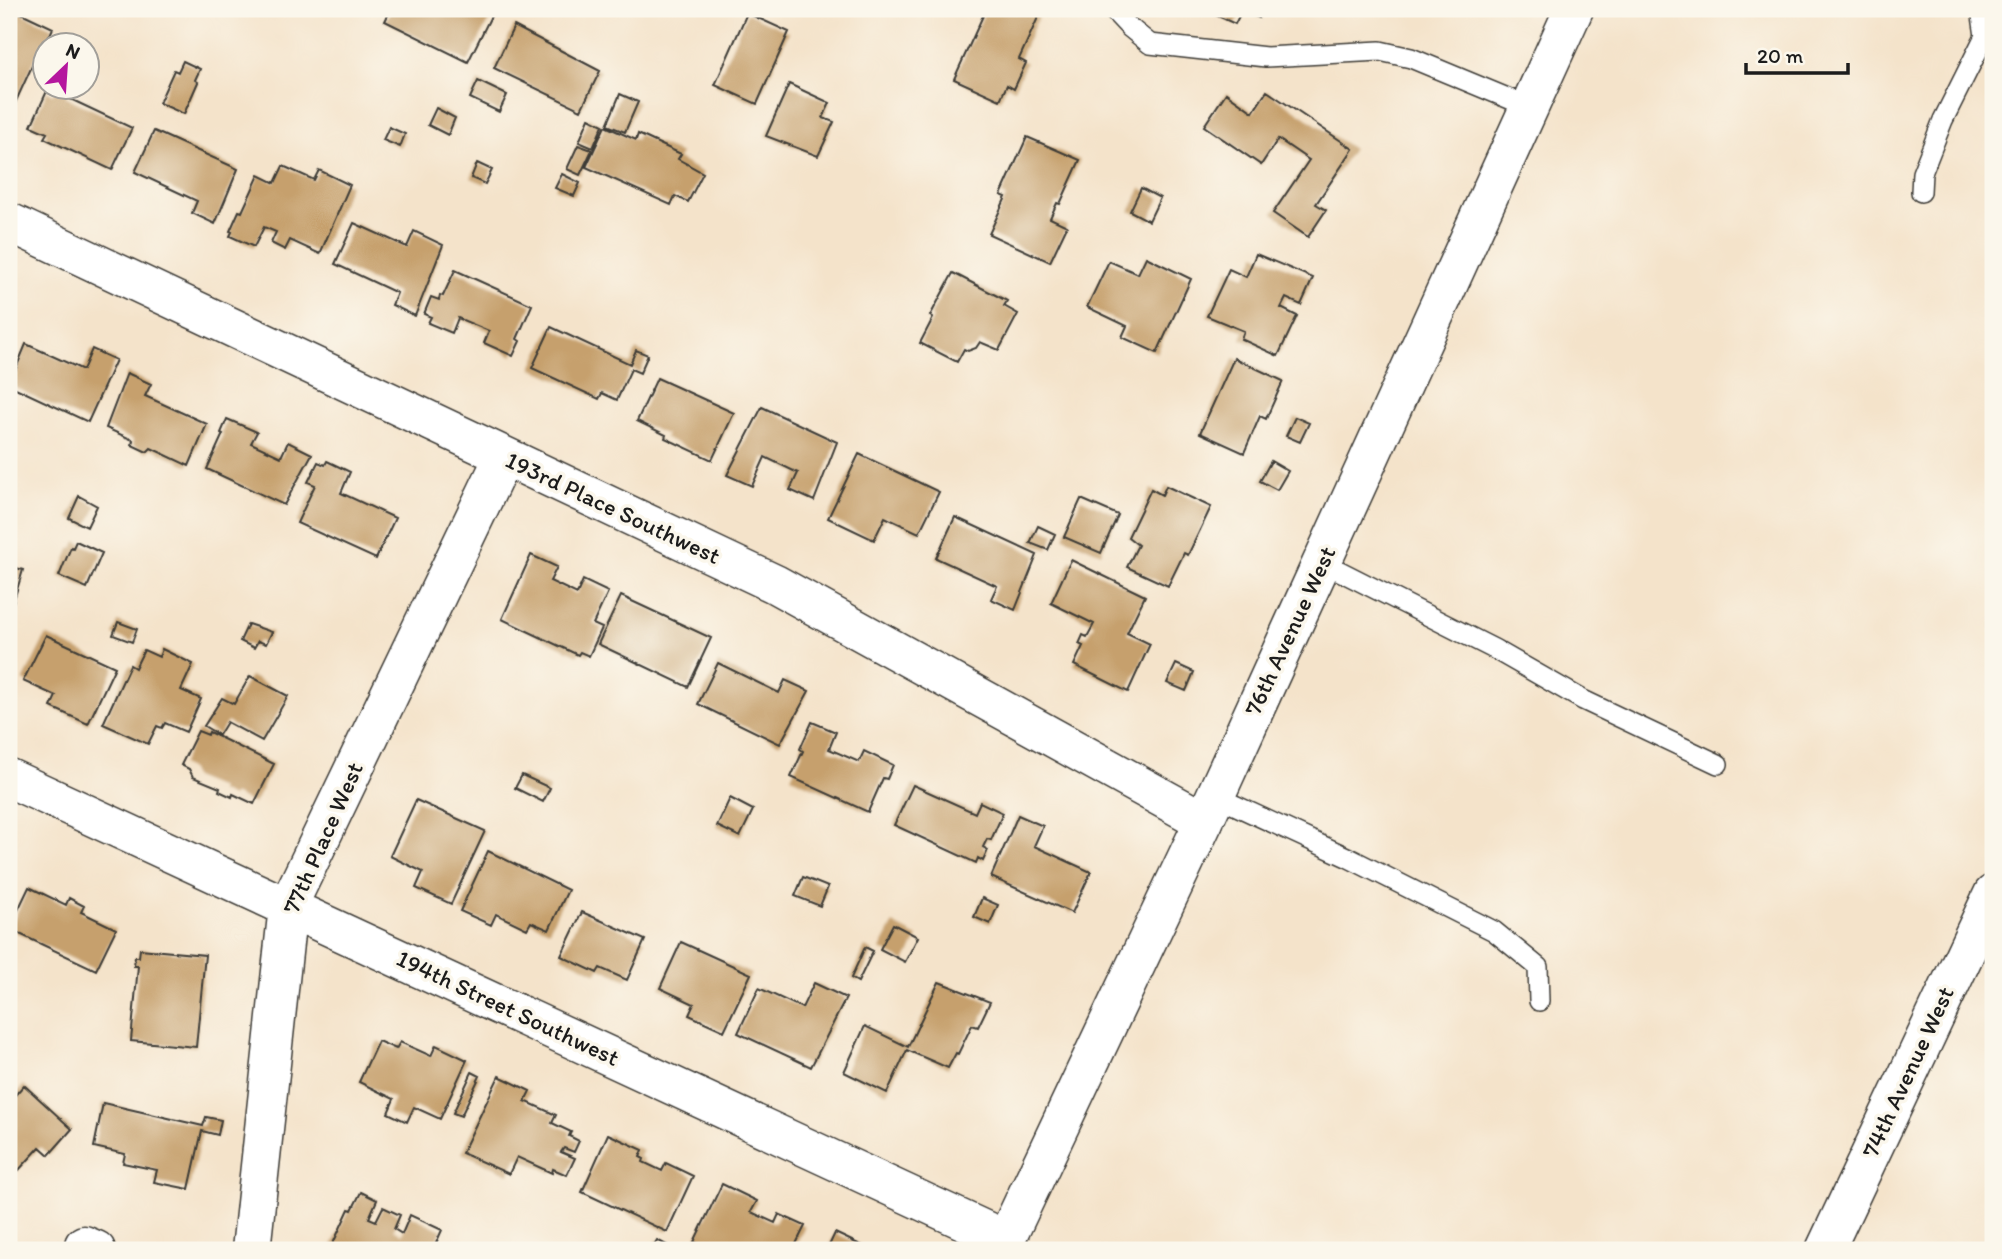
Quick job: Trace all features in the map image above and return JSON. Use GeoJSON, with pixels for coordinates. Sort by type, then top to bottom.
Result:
{"type":"FeatureCollection","features":[{"type":"Feature","properties":{"kind":"street","name":"76th Avenue West"},"geometry":{"type":"LineString","coordinates":[[1004,1245],[1322,562],[1529,107],[1564,16]]}},
{"type":"Feature","properties":{"kind":"street","name":"193rd Place Southwest"},"geometry":{"type":"LineString","coordinates":[[9,222],[775,584],[1209,808]]}},
{"type":"Feature","properties":{"kind":"street","name":"77th Place West"},"geometry":{"type":"LineString","coordinates":[[251,1250],[288,906],[503,456]]}},
{"type":"Feature","properties":{"kind":"street","name":"194th Street Southwest"},"geometry":{"type":"LineString","coordinates":[[9,778],[288,906],[1004,1245]]}},
{"type":"Feature","properties":{"kind":"street","name":"74th Avenue West"},"geometry":{"type":"LineString","coordinates":[[1825,1250],[1993,894]]}},
{"type":"Feature","properties":{"kind":"lane"},"geometry":{"type":"LineString","coordinates":[[1112,9],[1150,44],[1266,57],[1380,51],[1411,58],[1529,107]]}},
{"type":"Feature","properties":{"kind":"lane"},"geometry":{"type":"LineString","coordinates":[[1921,191],[1922,173],[1943,120],[1985,36],[1981,9]]}},
{"type":"Feature","properties":{"kind":"lane"},"geometry":{"type":"LineString","coordinates":[[1322,562],[1494,649],[1583,700],[1718,764]]}},
{"type":"Feature","properties":{"kind":"lane"},"geometry":{"type":"LineString","coordinates":[[1209,808],[1349,858],[1494,931],[1538,967],[1539,1001]]}},
{"type":"Feature","properties":{"kind":"building"},"geometry":{"type":"Polygon","coordinates":[[[391,9],[494,10],[468,62],[385,21],[391,9]]]}},
{"type":"Feature","properties":{"kind":"building"},"geometry":{"type":"Polygon","coordinates":[[[986,9],[1041,11],[1019,59],[1026,63],[1014,89],[1007,85],[1000,100],[954,79],[986,9]]]}},
{"type":"Feature","properties":{"kind":"building"},"geometry":{"type":"Polygon","coordinates":[[[1203,9],[1263,9],[1259,18],[1242,10],[1235,24],[1203,9]]]}},
{"type":"Feature","properties":{"kind":"building"},"geometry":{"type":"Polygon","coordinates":[[[17,11],[53,28],[51,32],[32,32],[32,66],[11,112],[9,23],[11,24],[17,11]]]}},
{"type":"Feature","properties":{"kind":"building"},"geometry":{"type":"Polygon","coordinates":[[[747,13],[789,32],[757,104],[715,85],[747,13]]]}},
{"type":"Feature","properties":{"kind":"building"},"geometry":{"type":"Polygon","coordinates":[[[514,26],[600,71],[581,110],[494,68],[514,26]]]}},
{"type":"Feature","properties":{"kind":"building"},"geometry":{"type":"Polygon","coordinates":[[[183,61],[200,69],[195,80],[198,82],[184,114],[159,103],[174,70],[178,72],[183,61]]]}},
{"type":"Feature","properties":{"kind":"building"},"geometry":{"type":"Polygon","coordinates":[[[478,81],[507,95],[499,112],[470,98],[478,81]]]}},
{"type":"Feature","properties":{"kind":"building"},"geometry":{"type":"Polygon","coordinates":[[[789,84],[830,103],[823,118],[834,122],[818,156],[766,136],[789,84]]]}},
{"type":"Feature","properties":{"kind":"building"},"geometry":{"type":"Polygon","coordinates":[[[1267,91],[1353,149],[1316,204],[1326,210],[1308,237],[1273,213],[1309,160],[1278,139],[1261,165],[1204,126],[1226,93],[1253,112],[1267,91]]]}},
{"type":"Feature","properties":{"kind":"building"},"geometry":{"type":"Polygon","coordinates":[[[620,94],[638,102],[625,132],[607,125],[620,94]]]}},
{"type":"Feature","properties":{"kind":"building"},"geometry":{"type":"Polygon","coordinates":[[[42,102],[77,102],[132,128],[112,170],[44,138],[47,133],[31,126],[42,102]]]}},
{"type":"Feature","properties":{"kind":"building"},"geometry":{"type":"Polygon","coordinates":[[[436,108],[455,118],[448,135],[428,125],[436,108]]]}},
{"type":"Feature","properties":{"kind":"building"},"geometry":{"type":"Polygon","coordinates":[[[589,118],[603,125],[593,148],[579,142],[589,118]]]}},
{"type":"Feature","properties":{"kind":"building"},"geometry":{"type":"Polygon","coordinates":[[[605,126],[636,140],[638,134],[681,154],[678,159],[703,173],[688,202],[675,196],[671,205],[586,167],[605,126]]]}},
{"type":"Feature","properties":{"kind":"building"},"geometry":{"type":"Polygon","coordinates":[[[389,127],[405,134],[400,147],[383,140],[389,127]]]}},
{"type":"Feature","properties":{"kind":"building"},"geometry":{"type":"Polygon","coordinates":[[[154,131],[238,169],[215,224],[192,213],[197,201],[135,172],[154,131]]]}},
{"type":"Feature","properties":{"kind":"building"},"geometry":{"type":"Polygon","coordinates":[[[1027,137],[1080,160],[1060,204],[1057,203],[1050,218],[1067,226],[1050,262],[989,234],[1006,197],[1001,195],[1027,137]]]}},
{"type":"Feature","properties":{"kind":"building"},"geometry":{"type":"Polygon","coordinates":[[[578,145],[592,150],[580,175],[567,169],[578,145]]]}},
{"type":"Feature","properties":{"kind":"building"},"geometry":{"type":"Polygon","coordinates":[[[477,163],[492,170],[485,184],[471,178],[477,163]]]}},
{"type":"Feature","properties":{"kind":"building"},"geometry":{"type":"Polygon","coordinates":[[[283,166],[314,180],[319,170],[350,185],[320,254],[290,240],[285,250],[271,243],[276,232],[264,227],[254,247],[230,236],[239,211],[242,212],[259,175],[275,183],[283,166]]]}},
{"type":"Feature","properties":{"kind":"building"},"geometry":{"type":"Polygon","coordinates":[[[562,174],[580,183],[574,196],[555,188],[562,174]]]}},
{"type":"Feature","properties":{"kind":"building"},"geometry":{"type":"Polygon","coordinates":[[[1141,188],[1160,198],[1149,221],[1130,211],[1141,188]]]}},
{"type":"Feature","properties":{"kind":"building"},"geometry":{"type":"Polygon","coordinates":[[[354,223],[407,247],[414,231],[443,245],[415,316],[392,305],[397,293],[335,264],[354,223]]]}},
{"type":"Feature","properties":{"kind":"building"},"geometry":{"type":"Polygon","coordinates":[[[1256,254],[1313,278],[1301,305],[1286,298],[1281,308],[1297,316],[1278,356],[1241,339],[1244,331],[1207,316],[1229,269],[1246,277],[1256,254]]]}},
{"type":"Feature","properties":{"kind":"building"},"geometry":{"type":"Polygon","coordinates":[[[1146,257],[1191,279],[1157,353],[1122,337],[1127,326],[1087,307],[1109,261],[1138,274],[1146,257]]]}},
{"type":"Feature","properties":{"kind":"building"},"geometry":{"type":"Polygon","coordinates":[[[455,270],[532,305],[517,339],[520,341],[513,356],[484,343],[489,331],[458,318],[452,333],[428,323],[431,317],[424,314],[431,297],[439,300],[440,295],[443,296],[455,270]]]}},
{"type":"Feature","properties":{"kind":"building"},"geometry":{"type":"Polygon","coordinates":[[[953,273],[1007,301],[1004,306],[1018,314],[999,350],[980,342],[976,348],[968,351],[964,349],[957,362],[920,343],[933,318],[930,316],[953,273]]]}},
{"type":"Feature","properties":{"kind":"building"},"geometry":{"type":"Polygon","coordinates":[[[551,327],[630,364],[636,350],[648,355],[640,373],[631,369],[617,400],[602,393],[599,399],[532,368],[551,327]]]}},
{"type":"Feature","properties":{"kind":"building"},"geometry":{"type":"Polygon","coordinates":[[[26,344],[83,370],[92,349],[116,360],[88,422],[9,385],[26,344]]]}},
{"type":"Feature","properties":{"kind":"building"},"geometry":{"type":"Polygon","coordinates":[[[1234,358],[1283,381],[1266,419],[1260,416],[1244,453],[1200,433],[1234,358]]]}},
{"type":"Feature","properties":{"kind":"building"},"geometry":{"type":"Polygon","coordinates":[[[127,373],[151,384],[145,396],[207,424],[189,466],[151,448],[147,452],[132,445],[133,440],[106,428],[127,373]]]}},
{"type":"Feature","properties":{"kind":"building"},"geometry":{"type":"Polygon","coordinates":[[[657,378],[734,413],[712,460],[665,438],[666,435],[637,421],[657,378]]]}},
{"type":"Feature","properties":{"kind":"building"},"geometry":{"type":"Polygon","coordinates":[[[762,407],[837,442],[814,501],[790,490],[798,473],[765,457],[752,486],[727,475],[762,407]]]}},
{"type":"Feature","properties":{"kind":"building"},"geometry":{"type":"Polygon","coordinates":[[[1295,417],[1309,423],[1300,442],[1286,436],[1295,417]]]}},
{"type":"Feature","properties":{"kind":"building"},"geometry":{"type":"Polygon","coordinates":[[[227,419],[257,432],[251,443],[281,457],[288,442],[312,454],[284,505],[207,469],[227,419]]]}},
{"type":"Feature","properties":{"kind":"building"},"geometry":{"type":"Polygon","coordinates":[[[859,454],[939,492],[919,533],[885,517],[874,540],[828,518],[859,454]]]}},
{"type":"Feature","properties":{"kind":"building"},"geometry":{"type":"Polygon","coordinates":[[[327,461],[350,472],[341,493],[395,518],[376,559],[297,523],[315,485],[308,482],[318,462],[325,465],[327,461]]]}},
{"type":"Feature","properties":{"kind":"building"},"geometry":{"type":"Polygon","coordinates":[[[1271,461],[1288,471],[1277,490],[1260,481],[1271,461]]]}},
{"type":"Feature","properties":{"kind":"building"},"geometry":{"type":"Polygon","coordinates":[[[1166,486],[1211,507],[1188,555],[1184,553],[1168,586],[1127,567],[1138,545],[1128,537],[1151,489],[1162,495],[1166,486]]]}},
{"type":"Feature","properties":{"kind":"building"},"geometry":{"type":"Polygon","coordinates":[[[79,496],[97,506],[87,527],[69,518],[79,496]]]}},
{"type":"Feature","properties":{"kind":"building"},"geometry":{"type":"Polygon","coordinates":[[[1081,499],[1118,515],[1101,553],[1064,537],[1081,499]]]}},
{"type":"Feature","properties":{"kind":"building"},"geometry":{"type":"Polygon","coordinates":[[[955,517],[1037,555],[1015,610],[991,599],[997,586],[936,558],[955,517]]]}},
{"type":"Feature","properties":{"kind":"building"},"geometry":{"type":"Polygon","coordinates":[[[1038,526],[1055,534],[1048,550],[1030,543],[1038,526]]]}},
{"type":"Feature","properties":{"kind":"building"},"geometry":{"type":"Polygon","coordinates":[[[76,541],[102,553],[87,588],[59,576],[76,541]]]}},
{"type":"Feature","properties":{"kind":"building"},"geometry":{"type":"Polygon","coordinates":[[[531,555],[557,567],[550,581],[577,594],[583,580],[608,592],[593,624],[602,628],[589,656],[580,652],[578,655],[502,619],[531,555]]]}},
{"type":"Feature","properties":{"kind":"building"},"geometry":{"type":"Polygon","coordinates":[[[1071,560],[1145,596],[1127,633],[1150,644],[1128,692],[1074,665],[1083,646],[1079,644],[1083,635],[1087,637],[1094,624],[1051,603],[1071,560]]]}},
{"type":"Feature","properties":{"kind":"building"},"geometry":{"type":"Polygon","coordinates":[[[9,566],[23,570],[9,616],[9,566]]]}},
{"type":"Feature","properties":{"kind":"building"},"geometry":{"type":"Polygon","coordinates":[[[621,596],[711,638],[688,687],[598,644],[621,596]]]}},
{"type":"Feature","properties":{"kind":"building"},"geometry":{"type":"Polygon","coordinates":[[[118,622],[137,629],[132,642],[113,635],[118,622]]]}},
{"type":"Feature","properties":{"kind":"building"},"geometry":{"type":"Polygon","coordinates":[[[248,624],[272,632],[266,644],[258,641],[254,648],[240,641],[248,624]]]}},
{"type":"Feature","properties":{"kind":"building"},"geometry":{"type":"Polygon","coordinates":[[[46,635],[115,667],[88,724],[51,707],[56,696],[23,681],[46,635]]]}},
{"type":"Feature","properties":{"kind":"building"},"geometry":{"type":"Polygon","coordinates":[[[162,649],[193,664],[181,690],[201,699],[186,732],[165,723],[162,728],[157,726],[148,744],[103,724],[130,665],[135,668],[144,650],[159,657],[162,649]]]}},
{"type":"Feature","properties":{"kind":"building"},"geometry":{"type":"Polygon","coordinates":[[[718,663],[779,693],[785,680],[809,691],[780,744],[698,704],[718,663]]]}},
{"type":"Feature","properties":{"kind":"building"},"geometry":{"type":"Polygon","coordinates":[[[1176,664],[1194,672],[1186,691],[1167,683],[1176,664]]]}},
{"type":"Feature","properties":{"kind":"building"},"geometry":{"type":"Polygon","coordinates":[[[250,676],[288,696],[262,741],[227,722],[219,735],[204,726],[222,698],[234,704],[250,676]]]}},
{"type":"Feature","properties":{"kind":"building"},"geometry":{"type":"Polygon","coordinates":[[[812,722],[836,732],[829,749],[859,762],[864,751],[893,765],[887,779],[883,778],[868,812],[791,777],[812,722]]]}},
{"type":"Feature","properties":{"kind":"building"},"geometry":{"type":"Polygon","coordinates":[[[198,731],[208,735],[209,732],[274,764],[254,804],[219,791],[220,788],[193,777],[189,769],[181,765],[198,731]]]}},
{"type":"Feature","properties":{"kind":"building"},"geometry":{"type":"Polygon","coordinates":[[[522,775],[550,788],[543,802],[515,788],[522,775]]]}},
{"type":"Feature","properties":{"kind":"building"},"geometry":{"type":"Polygon","coordinates":[[[913,785],[975,813],[980,802],[1003,813],[991,840],[987,839],[983,847],[988,850],[983,861],[978,858],[976,863],[894,825],[913,785]]]}},
{"type":"Feature","properties":{"kind":"building"},"geometry":{"type":"Polygon","coordinates":[[[730,798],[753,810],[740,837],[717,826],[730,798]]]}},
{"type":"Feature","properties":{"kind":"building"},"geometry":{"type":"Polygon","coordinates":[[[416,800],[485,831],[451,904],[416,888],[423,872],[390,856],[416,800]]]}},
{"type":"Feature","properties":{"kind":"building"},"geometry":{"type":"Polygon","coordinates":[[[1018,815],[1043,826],[1034,846],[1091,872],[1072,913],[991,877],[1018,815]]]}},
{"type":"Feature","properties":{"kind":"building"},"geometry":{"type":"Polygon","coordinates":[[[488,851],[568,890],[549,930],[531,922],[527,929],[496,914],[491,925],[460,911],[488,851]]]}},
{"type":"Feature","properties":{"kind":"building"},"geometry":{"type":"Polygon","coordinates":[[[803,877],[828,887],[820,906],[795,896],[803,877]]]}},
{"type":"Feature","properties":{"kind":"building"},"geometry":{"type":"Polygon","coordinates":[[[29,887],[66,905],[69,898],[84,906],[81,912],[116,929],[96,970],[9,929],[29,887]]]}},
{"type":"Feature","properties":{"kind":"building"},"geometry":{"type":"Polygon","coordinates":[[[982,898],[998,905],[990,924],[974,917],[982,898]]]}},
{"type":"Feature","properties":{"kind":"building"},"geometry":{"type":"Polygon","coordinates":[[[582,912],[645,940],[627,980],[600,968],[597,973],[561,956],[582,912]]]}},
{"type":"Feature","properties":{"kind":"building"},"geometry":{"type":"Polygon","coordinates":[[[893,924],[918,937],[905,962],[880,949],[893,924]]]}},
{"type":"Feature","properties":{"kind":"building"},"geometry":{"type":"Polygon","coordinates":[[[681,942],[751,974],[724,1031],[689,1015],[694,1004],[660,988],[681,942]]]}},
{"type":"Feature","properties":{"kind":"building"},"geometry":{"type":"Polygon","coordinates":[[[865,947],[873,951],[858,982],[851,978],[865,947]]]}},
{"type":"Feature","properties":{"kind":"building"},"geometry":{"type":"Polygon","coordinates":[[[140,949],[205,955],[196,1047],[131,1041],[138,966],[134,966],[140,949]]]}},
{"type":"Feature","properties":{"kind":"building"},"geometry":{"type":"Polygon","coordinates":[[[939,982],[990,1002],[978,1027],[972,1025],[948,1068],[907,1050],[887,1093],[844,1072],[865,1026],[908,1047],[939,982]]]}},
{"type":"Feature","properties":{"kind":"building"},"geometry":{"type":"Polygon","coordinates":[[[814,983],[846,998],[811,1067],[738,1033],[759,988],[802,1008],[814,983]]]}},
{"type":"Feature","properties":{"kind":"building"},"geometry":{"type":"Polygon","coordinates":[[[378,1041],[396,1049],[400,1042],[431,1056],[436,1045],[467,1060],[440,1119],[414,1107],[407,1122],[388,1113],[394,1099],[359,1082],[378,1041]]]}},
{"type":"Feature","properties":{"kind":"building"},"geometry":{"type":"Polygon","coordinates":[[[472,1072],[480,1076],[461,1116],[453,1113],[472,1072]]]}},
{"type":"Feature","properties":{"kind":"building"},"geometry":{"type":"Polygon","coordinates":[[[499,1076],[530,1091],[525,1101],[556,1115],[552,1123],[571,1132],[569,1136],[579,1141],[574,1152],[564,1148],[561,1152],[575,1158],[567,1175],[553,1169],[552,1173],[517,1157],[509,1174],[462,1153],[499,1076]]]}},
{"type":"Feature","properties":{"kind":"building"},"geometry":{"type":"Polygon","coordinates":[[[24,1085],[72,1129],[49,1155],[40,1147],[17,1172],[11,1167],[9,1169],[9,1102],[24,1085]]]}},
{"type":"Feature","properties":{"kind":"building"},"geometry":{"type":"Polygon","coordinates":[[[103,1103],[203,1126],[206,1117],[221,1120],[218,1135],[202,1131],[189,1189],[154,1182],[157,1170],[123,1163],[125,1154],[94,1147],[103,1103]]]}},
{"type":"Feature","properties":{"kind":"building"},"geometry":{"type":"Polygon","coordinates":[[[608,1134],[643,1150],[640,1157],[644,1159],[643,1162],[662,1171],[666,1163],[693,1176],[667,1232],[582,1192],[608,1134]]]}},
{"type":"Feature","properties":{"kind":"building"},"geometry":{"type":"Polygon","coordinates":[[[722,1184],[757,1201],[751,1212],[775,1223],[779,1214],[805,1226],[793,1250],[712,1250],[694,1242],[722,1184]]]}},
{"type":"Feature","properties":{"kind":"building"},"geometry":{"type":"Polygon","coordinates":[[[361,1192],[377,1200],[369,1218],[376,1221],[383,1207],[400,1215],[394,1229],[402,1234],[410,1215],[442,1230],[433,1250],[330,1250],[349,1209],[352,1210],[361,1192]]]}},
{"type":"Feature","properties":{"kind":"building"},"geometry":{"type":"Polygon","coordinates":[[[835,1233],[867,1248],[866,1250],[827,1250],[835,1233]]]}},
{"type":"Feature","properties":{"kind":"building"},"geometry":{"type":"Polygon","coordinates":[[[657,1240],[672,1248],[671,1250],[651,1250],[657,1240]]]}}]}
